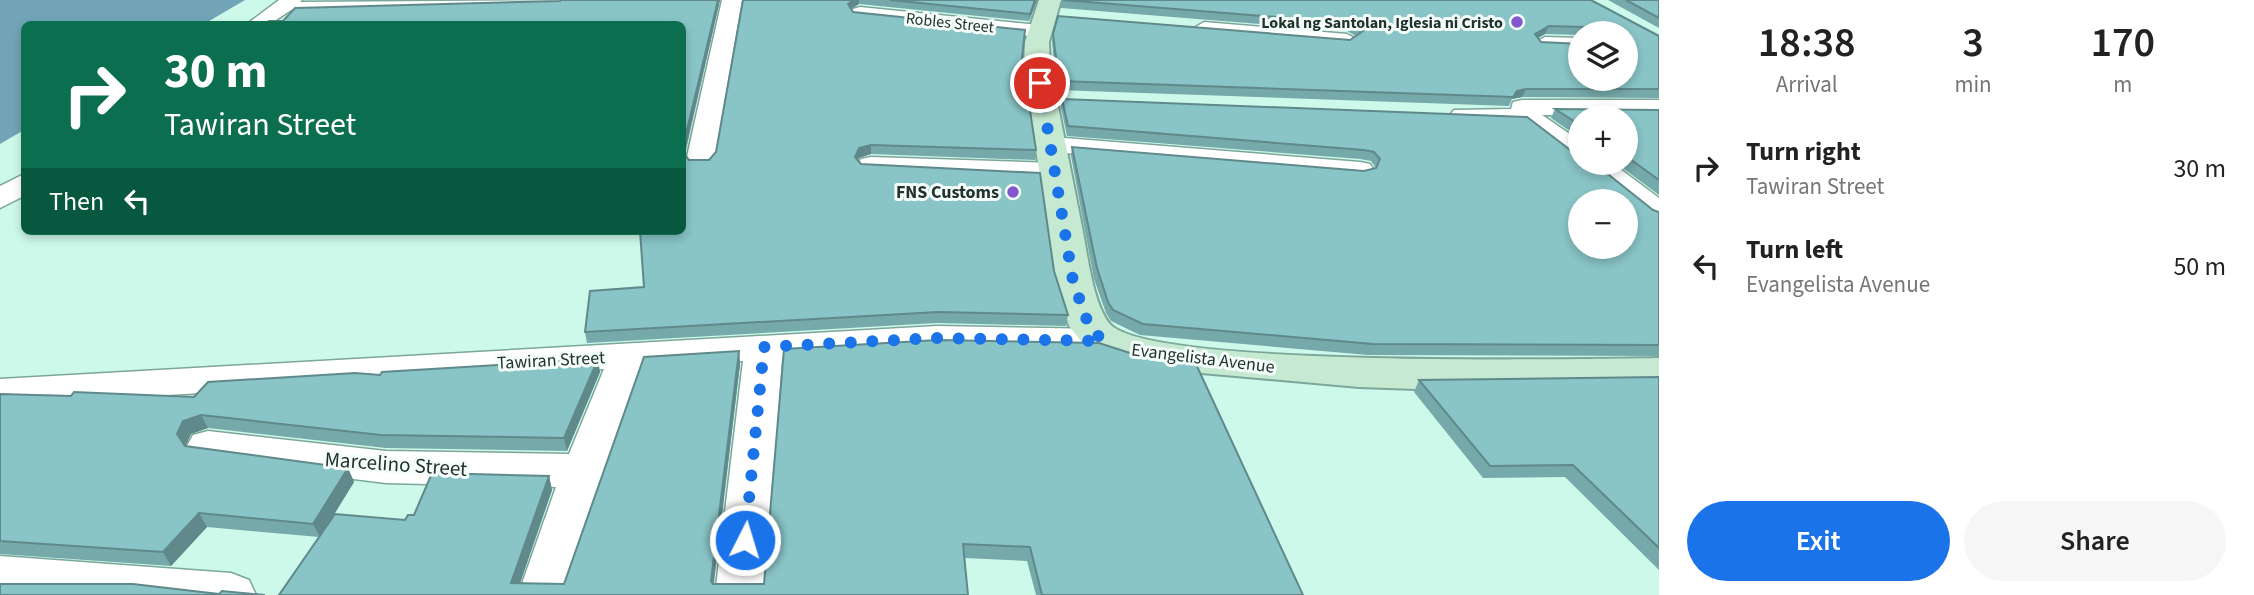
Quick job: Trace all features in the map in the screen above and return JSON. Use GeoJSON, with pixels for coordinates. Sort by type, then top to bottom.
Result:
{"type":"FeatureCollection","features":[{"type":"Feature","properties":{"kind":"street"},"geometry":{"type":"LineString","coordinates":[[263,21],[296,4],[561,0]]}},
{"type":"Feature","properties":{"kind":"street"},"geometry":{"type":"LineString","coordinates":[[700,161],[695,122],[732,0]]}},
{"type":"Feature","properties":{"kind":"street","name":"Robles Street"},"geometry":{"type":"LineString","coordinates":[[860,13],[1051,16]]}},
{"type":"Feature","properties":{"kind":"street"},"geometry":{"type":"LineString","coordinates":[[1051,16],[1037,66],[1057,99],[1054,159],[1073,281],[1089,326],[1103,341]]}},
{"type":"Feature","properties":{"kind":"street"},"geometry":{"type":"LineString","coordinates":[[1182,26],[1347,40]]}},
{"type":"Feature","properties":{"kind":"street"},"geometry":{"type":"LineString","coordinates":[[1545,43],[1568,44]]}},
{"type":"Feature","properties":{"kind":"street"},"geometry":{"type":"LineString","coordinates":[[1568,144],[1530,117],[1522,107],[1659,108]]}},
{"type":"Feature","properties":{"kind":"street"},"geometry":{"type":"LineString","coordinates":[[1433,115],[1530,117]]}},
{"type":"Feature","properties":{"kind":"street"},"geometry":{"type":"LineString","coordinates":[[871,165],[1054,159],[1360,170]]}},
{"type":"Feature","properties":{"kind":"street"},"geometry":{"type":"LineString","coordinates":[[1610,175],[1659,212]]}},
{"type":"Feature","properties":{"kind":"street"},"geometry":{"type":"LineString","coordinates":[[0,199],[21,185]]}},
{"type":"Feature","properties":{"kind":"street","name":"Tawiran Street"},"geometry":{"type":"LineString","coordinates":[[0,392],[937,338],[1103,341]]}},
{"type":"Feature","properties":{"kind":"street","name":"Evangelista Avenue"},"geometry":{"type":"LineString","coordinates":[[1103,341],[1127,350],[1190,359],[1345,372],[1444,376],[1659,372]]}},
{"type":"Feature","properties":{"kind":"street"},"geometry":{"type":"LineString","coordinates":[[740,595],[764,347]]}},
{"type":"Feature","properties":{"kind":"street"},"geometry":{"type":"LineString","coordinates":[[543,595],[584,471],[629,356]]}},
{"type":"Feature","properties":{"kind":"street","name":"Marcelino Street"},"geometry":{"type":"LineString","coordinates":[[208,446],[386,467],[584,471]]}},
{"type":"Feature","properties":{"kind":"street"},"geometry":{"type":"LineString","coordinates":[[0,577],[231,595]]}},
{"type":"Feature","properties":{"kind":"water"},"geometry":{"type":"Polygon","coordinates":[[[0,0],[245,0],[209,21],[21,21],[21,132],[0,144],[0,0]]]}},
{"type":"Feature","properties":{"kind":"building"},"geometry":{"type":"Polygon","coordinates":[[[718,0],[686,134],[686,21],[283,21],[295,8],[718,0]]]}},
{"type":"Feature","properties":{"kind":"building"},"geometry":{"type":"Polygon","coordinates":[[[743,0],[854,0],[848,4],[853,12],[1025,30],[1022,58],[1036,150],[871,145],[859,148],[855,157],[861,164],[1040,173],[1054,271],[1068,315],[938,312],[585,332],[590,291],[644,287],[640,235],[686,235],[686,156],[689,160],[709,160],[716,152],[743,0]]]}},
{"type":"Feature","properties":{"kind":"building"},"geometry":{"type":"Polygon","coordinates":[[[890,0],[1035,0],[1030,14],[890,0]]]}},
{"type":"Feature","properties":{"kind":"building"},"geometry":{"type":"Polygon","coordinates":[[[1063,0],[1591,0],[1631,21],[1568,21],[1568,27],[1549,26],[1535,34],[1541,42],[1568,43],[1568,89],[1526,89],[1517,91],[1513,97],[1059,81],[1053,34],[1058,16],[1350,40],[1363,31],[1350,23],[1063,0]]]}},
{"type":"Feature","properties":{"kind":"building"},"geometry":{"type":"Polygon","coordinates":[[[1626,0],[1659,0],[1659,18],[1626,0]]]}},
{"type":"Feature","properties":{"kind":"building"},"geometry":{"type":"Polygon","coordinates":[[[1638,25],[1659,36],[1659,89],[1638,89],[1638,25]]]}},
{"type":"Feature","properties":{"kind":"building"},"geometry":{"type":"Polygon","coordinates":[[[1062,99],[1527,117],[1568,148],[1568,175],[1609,175],[1627,189],[1568,189],[1568,259],[1638,259],[1638,198],[1659,212],[1659,345],[1373,344],[1143,324],[1113,310],[1108,302],[1097,268],[1072,147],[1364,171],[1376,168],[1380,159],[1374,152],[1068,126],[1062,99]]]}},
{"type":"Feature","properties":{"kind":"building"},"geometry":{"type":"Polygon","coordinates":[[[1555,109],[1568,109],[1568,117],[1555,109]]]}},
{"type":"Feature","properties":{"kind":"building"},"geometry":{"type":"Polygon","coordinates":[[[1638,110],[1659,110],[1659,180],[1638,165],[1638,110]]]}},
{"type":"Feature","properties":{"kind":"building"},"geometry":{"type":"Polygon","coordinates":[[[938,340],[1099,343],[1130,353],[1195,362],[1303,595],[1042,595],[1030,547],[963,544],[968,595],[279,595],[335,514],[405,520],[408,515],[414,515],[432,473],[549,476],[511,583],[564,584],[644,357],[739,351],[711,581],[713,584],[764,584],[784,349],[938,340]]]}},
{"type":"Feature","properties":{"kind":"building"},"geometry":{"type":"Polygon","coordinates":[[[598,359],[564,438],[381,435],[201,415],[183,421],[177,434],[185,446],[348,468],[313,524],[199,513],[163,552],[0,541],[0,394],[71,396],[74,392],[194,397],[208,382],[355,373],[380,375],[382,372],[598,359]]]}},
{"type":"Feature","properties":{"kind":"building"},"geometry":{"type":"Polygon","coordinates":[[[1659,377],[1659,548],[1573,465],[1490,466],[1419,380],[1659,377]]]}},
{"type":"Feature","properties":{"kind":"building"},"geometry":{"type":"Polygon","coordinates":[[[0,584],[133,584],[219,594],[222,591],[265,595],[0,595],[0,584]]]}},
{"type":"Feature","properties":{"kind":"place","name":"Lokal ng Santolan, Iglesia ni Cristo"},"geometry":{"type":"Point","coordinates":[1517,22]}},
{"type":"Feature","properties":{"kind":"place","name":"FNS Customs"},"geometry":{"type":"Point","coordinates":[1013,192]}},
{"type":"Feature","properties":{"kind":"route"},"geometry":{"type":"LineString","coordinates":[[745,540],[764,347],[937,338],[1103,341],[1089,326],[1073,281],[1040,83]]}}]}
